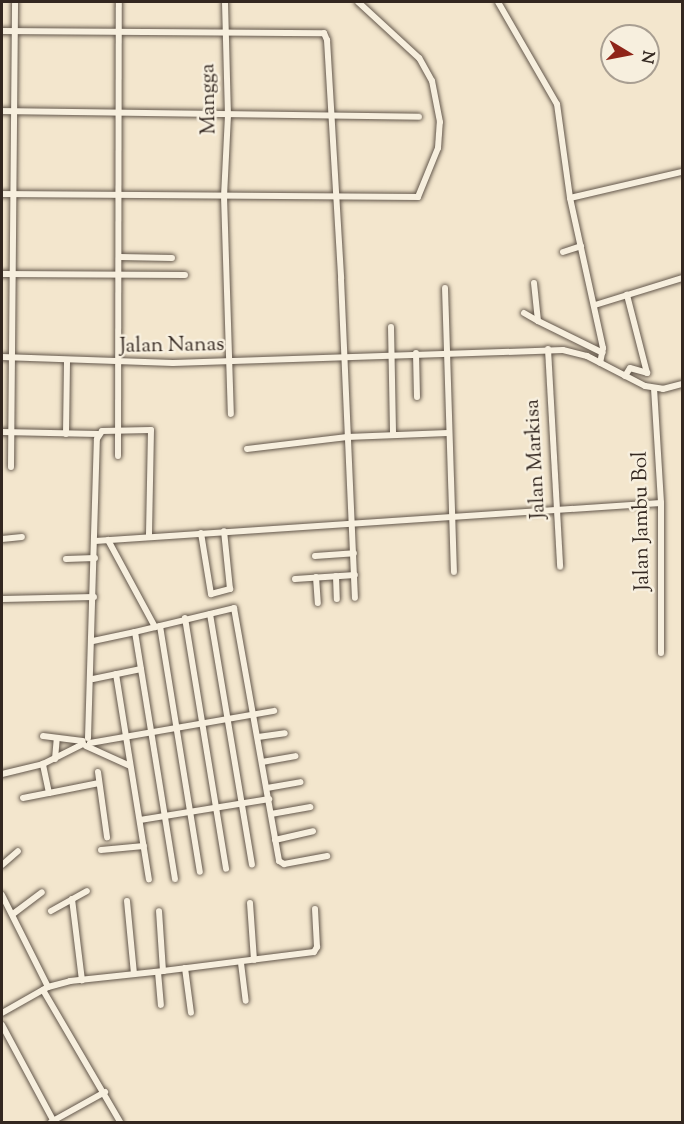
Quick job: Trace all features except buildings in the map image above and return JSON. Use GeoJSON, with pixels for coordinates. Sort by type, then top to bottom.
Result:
{"type":"FeatureCollection","features":[{"type":"Feature","properties":{"kind":"street"},"geometry":{"type":"LineString","coordinates":[[11,467],[14,358],[15,2]]}},
{"type":"Feature","properties":{"kind":"street"},"geometry":{"type":"LineString","coordinates":[[118,456],[119,2]]}},
{"type":"Feature","properties":{"kind":"street","name":"Mangga"},"geometry":{"type":"LineString","coordinates":[[225,2],[228,115],[224,196],[231,414]]}},
{"type":"Feature","properties":{"kind":"street"},"geometry":{"type":"LineString","coordinates":[[2,194],[418,196],[438,148],[440,122],[432,81],[419,58],[358,2]]}},
{"type":"Feature","properties":{"kind":"street"},"geometry":{"type":"LineString","coordinates":[[498,2],[557,104],[570,198],[595,305],[602,358]]}},
{"type":"Feature","properties":{"kind":"street"},"geometry":{"type":"LineString","coordinates":[[2,32],[120,33],[224,30],[324,33],[327,40],[355,598]]}},
{"type":"Feature","properties":{"kind":"street"},"geometry":{"type":"LineString","coordinates":[[2,111],[419,117]]}},
{"type":"Feature","properties":{"kind":"street"},"geometry":{"type":"LineString","coordinates":[[570,198],[682,172]]}},
{"type":"Feature","properties":{"kind":"street"},"geometry":{"type":"LineString","coordinates":[[563,252],[581,246]]}},
{"type":"Feature","properties":{"kind":"street"},"geometry":{"type":"LineString","coordinates":[[120,257],[172,258]]}},
{"type":"Feature","properties":{"kind":"street"},"geometry":{"type":"LineString","coordinates":[[2,274],[185,276]]}},
{"type":"Feature","properties":{"kind":"street"},"geometry":{"type":"LineString","coordinates":[[595,305],[682,278]]}},
{"type":"Feature","properties":{"kind":"street"},"geometry":{"type":"LineString","coordinates":[[534,283],[538,321]]}},
{"type":"Feature","properties":{"kind":"street"},"geometry":{"type":"LineString","coordinates":[[445,288],[454,572]]}},
{"type":"Feature","properties":{"kind":"street"},"geometry":{"type":"LineString","coordinates":[[625,376],[630,368],[647,373],[627,295]]}},
{"type":"Feature","properties":{"kind":"street"},"geometry":{"type":"LineString","coordinates":[[524,313],[602,358],[625,376],[654,388],[682,384]]}},
{"type":"Feature","properties":{"kind":"street"},"geometry":{"type":"LineString","coordinates":[[390,327],[393,435]]}},
{"type":"Feature","properties":{"kind":"street","name":"Jalan Nanas"},"geometry":{"type":"LineString","coordinates":[[2,357],[120,364],[548,349],[602,358]]}},
{"type":"Feature","properties":{"kind":"street","name":"Jalan Markisa"},"geometry":{"type":"LineString","coordinates":[[548,349],[554,510],[560,567]]}},
{"type":"Feature","properties":{"kind":"street"},"geometry":{"type":"LineString","coordinates":[[416,353],[417,397]]}},
{"type":"Feature","properties":{"kind":"street"},"geometry":{"type":"LineString","coordinates":[[66,434],[67,361]]}},
{"type":"Feature","properties":{"kind":"street","name":"Jalan Jambu Bol"},"geometry":{"type":"LineString","coordinates":[[654,388],[661,503],[661,653]]}},
{"type":"Feature","properties":{"kind":"street"},"geometry":{"type":"LineString","coordinates":[[2,432],[98,434],[119,429],[152,430],[149,537]]}},
{"type":"Feature","properties":{"kind":"street"},"geometry":{"type":"LineString","coordinates":[[247,449],[347,437],[448,433]]}},
{"type":"Feature","properties":{"kind":"street"},"geometry":{"type":"LineString","coordinates":[[86,742],[93,679],[98,434]]}},
{"type":"Feature","properties":{"kind":"street"},"geometry":{"type":"LineString","coordinates":[[95,542],[452,515],[661,503]]}},
{"type":"Feature","properties":{"kind":"street"},"geometry":{"type":"LineString","coordinates":[[201,533],[212,594],[230,589],[224,531]]}},
{"type":"Feature","properties":{"kind":"street"},"geometry":{"type":"LineString","coordinates":[[2,538],[22,537]]}},
{"type":"Feature","properties":{"kind":"street"},"geometry":{"type":"LineString","coordinates":[[108,540],[157,626],[177,728],[200,872]]}},
{"type":"Feature","properties":{"kind":"street"},"geometry":{"type":"LineString","coordinates":[[315,556],[354,552]]}},
{"type":"Feature","properties":{"kind":"street"},"geometry":{"type":"LineString","coordinates":[[66,558],[95,558]]}},
{"type":"Feature","properties":{"kind":"street"},"geometry":{"type":"LineString","coordinates":[[295,579],[355,575]]}},
{"type":"Feature","properties":{"kind":"street"},"geometry":{"type":"LineString","coordinates":[[336,576],[337,599]]}},
{"type":"Feature","properties":{"kind":"street"},"geometry":{"type":"LineString","coordinates":[[316,577],[318,603]]}},
{"type":"Feature","properties":{"kind":"street"},"geometry":{"type":"LineString","coordinates":[[2,599],[94,597]]}},
{"type":"Feature","properties":{"kind":"street"},"geometry":{"type":"LineString","coordinates":[[93,641],[185,618],[235,609],[281,864],[327,856]]}},
{"type":"Feature","properties":{"kind":"street"},"geometry":{"type":"LineString","coordinates":[[210,614],[252,865]]}},
{"type":"Feature","properties":{"kind":"street"},"geometry":{"type":"LineString","coordinates":[[185,618],[226,869]]}},
{"type":"Feature","properties":{"kind":"street"},"geometry":{"type":"LineString","coordinates":[[135,632],[175,879]]}},
{"type":"Feature","properties":{"kind":"street"},"geometry":{"type":"LineString","coordinates":[[93,679],[141,669]]}},
{"type":"Feature","properties":{"kind":"street"},"geometry":{"type":"LineString","coordinates":[[116,674],[149,879]]}},
{"type":"Feature","properties":{"kind":"street"},"geometry":{"type":"LineString","coordinates":[[43,736],[86,742],[274,711]]}},
{"type":"Feature","properties":{"kind":"street"},"geometry":{"type":"LineString","coordinates":[[258,737],[285,733]]}},
{"type":"Feature","properties":{"kind":"street"},"geometry":{"type":"LineString","coordinates":[[55,759],[57,738]]}},
{"type":"Feature","properties":{"kind":"street"},"geometry":{"type":"LineString","coordinates":[[2,774],[43,764],[86,742]]}},
{"type":"Feature","properties":{"kind":"street"},"geometry":{"type":"LineString","coordinates":[[86,742],[130,766]]}},
{"type":"Feature","properties":{"kind":"street"},"geometry":{"type":"LineString","coordinates":[[262,762],[295,756]]}},
{"type":"Feature","properties":{"kind":"street"},"geometry":{"type":"LineString","coordinates":[[43,764],[49,793]]}},
{"type":"Feature","properties":{"kind":"street"},"geometry":{"type":"LineString","coordinates":[[98,772],[107,837]]}},
{"type":"Feature","properties":{"kind":"street"},"geometry":{"type":"LineString","coordinates":[[267,789],[300,782]]}},
{"type":"Feature","properties":{"kind":"street"},"geometry":{"type":"LineString","coordinates":[[23,798],[99,783]]}},
{"type":"Feature","properties":{"kind":"street"},"geometry":{"type":"LineString","coordinates":[[140,820],[269,799]]}},
{"type":"Feature","properties":{"kind":"street"},"geometry":{"type":"LineString","coordinates":[[271,814],[310,807]]}},
{"type":"Feature","properties":{"kind":"street"},"geometry":{"type":"LineString","coordinates":[[275,840],[313,831]]}},
{"type":"Feature","properties":{"kind":"street"},"geometry":{"type":"LineString","coordinates":[[101,850],[144,846]]}},
{"type":"Feature","properties":{"kind":"street"},"geometry":{"type":"LineString","coordinates":[[2,865],[18,851]]}},
{"type":"Feature","properties":{"kind":"street"},"geometry":{"type":"LineString","coordinates":[[51,911],[87,891]]}},
{"type":"Feature","properties":{"kind":"street"},"geometry":{"type":"LineString","coordinates":[[13,914],[42,892]]}},
{"type":"Feature","properties":{"kind":"street"},"geometry":{"type":"LineString","coordinates":[[2,895],[13,914],[45,989],[120,1122]]}},
{"type":"Feature","properties":{"kind":"street"},"geometry":{"type":"LineString","coordinates":[[72,899],[82,980]]}},
{"type":"Feature","properties":{"kind":"street"},"geometry":{"type":"LineString","coordinates":[[127,901],[134,974]]}},
{"type":"Feature","properties":{"kind":"street"},"geometry":{"type":"LineString","coordinates":[[250,903],[254,960]]}},
{"type":"Feature","properties":{"kind":"street"},"geometry":{"type":"LineString","coordinates":[[2,1013],[45,989],[82,980],[241,963],[316,951],[315,909]]}},
{"type":"Feature","properties":{"kind":"street"},"geometry":{"type":"LineString","coordinates":[[159,911],[161,1005]]}},
{"type":"Feature","properties":{"kind":"street"},"geometry":{"type":"LineString","coordinates":[[241,963],[246,1001]]}},
{"type":"Feature","properties":{"kind":"street"},"geometry":{"type":"LineString","coordinates":[[184,968],[191,1013]]}},
{"type":"Feature","properties":{"kind":"street"},"geometry":{"type":"LineString","coordinates":[[2,1025],[52,1122],[105,1092]]}}]}
